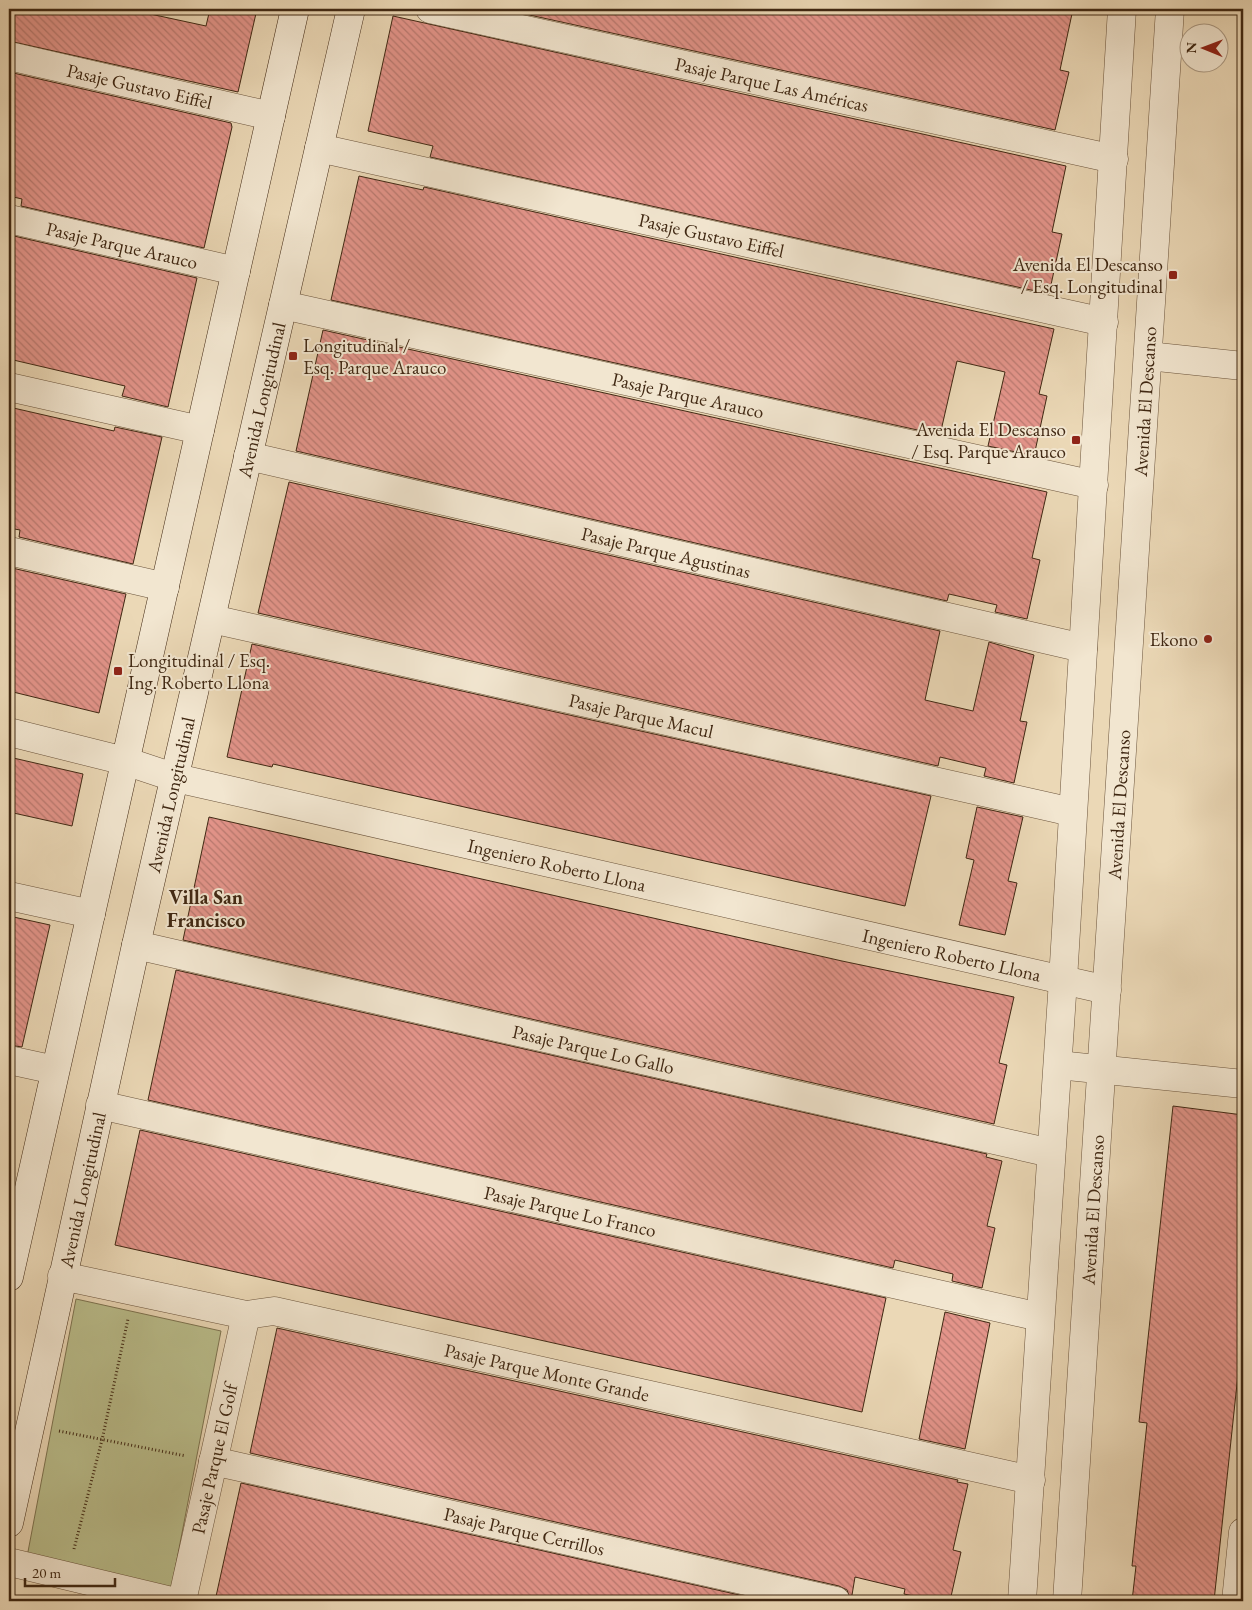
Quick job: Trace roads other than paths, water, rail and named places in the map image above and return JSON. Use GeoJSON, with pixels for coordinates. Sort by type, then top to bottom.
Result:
{"type":"FeatureCollection","features":[{"type":"Feature","properties":{"kind":"street"},"geometry":{"type":"LineString","coordinates":[[9,1276],[14,1231],[55,1070],[91,914],[295,9]]}},
{"type":"Feature","properties":{"kind":"street","name":"Avenida Longitudinal"},"geometry":{"type":"LineString","coordinates":[[9,1523],[29,1424],[136,945],[176,778],[351,9]]}},
{"type":"Feature","properties":{"kind":"street","name":"Pasaje Parque Las Américas"},"geometry":{"type":"LineString","coordinates":[[430,9],[1114,160]]}},
{"type":"Feature","properties":{"kind":"street"},"geometry":{"type":"LineString","coordinates":[[1022,1601],[1058,1064],[1122,9]]}},
{"type":"Feature","properties":{"kind":"street","name":"Avenida El Descanso"},"geometry":{"type":"LineString","coordinates":[[1067,1601],[1170,9]]}},
{"type":"Feature","properties":{"kind":"street","name":"Pasaje Gustavo Eiffel"},"geometry":{"type":"LineString","coordinates":[[9,56],[271,116]]}},
{"type":"Feature","properties":{"kind":"street","name":"Pasaje Gustavo Eiffel"},"geometry":{"type":"LineString","coordinates":[[319,148],[1104,322]]}},
{"type":"Feature","properties":{"kind":"street","name":"Pasaje Parque Arauco"},"geometry":{"type":"LineString","coordinates":[[9,219],[236,272]]}},
{"type":"Feature","properties":{"kind":"street","name":"Pasaje Parque Arauco"},"geometry":{"type":"LineString","coordinates":[[283,305],[1094,485]]}},
{"type":"Feature","properties":{"kind":"street"},"geometry":{"type":"LineString","coordinates":[[1148,356],[1243,366]]}},
{"type":"Feature","properties":{"kind":"street"},"geometry":{"type":"LineString","coordinates":[[9,387],[200,430]]}},
{"type":"Feature","properties":{"kind":"street","name":"Pasaje Parque Agustinas"},"geometry":{"type":"LineString","coordinates":[[248,456],[1083,648]]}},
{"type":"Feature","properties":{"kind":"street"},"geometry":{"type":"LineString","coordinates":[[9,552],[165,587]]}},
{"type":"Feature","properties":{"kind":"street","name":"Pasaje Parque Macul"},"geometry":{"type":"LineString","coordinates":[[212,619],[1072,812]]}},
{"type":"Feature","properties":{"kind":"street","name":"Ingeniero Roberto Llona"},"geometry":{"type":"LineString","coordinates":[[9,732],[125,761],[176,778],[1107,990]]}},
{"type":"Feature","properties":{"kind":"street"},"geometry":{"type":"LineString","coordinates":[[9,896],[91,914]]}},
{"type":"Feature","properties":{"kind":"street","name":"Pasaje Parque Lo Gallo"},"geometry":{"type":"LineString","coordinates":[[136,945],[1051,1154]]}},
{"type":"Feature","properties":{"kind":"street"},"geometry":{"type":"LineString","coordinates":[[9,1060],[55,1070]]}},
{"type":"Feature","properties":{"kind":"street"},"geometry":{"type":"LineString","coordinates":[[1058,1064],[1243,1084]]}},
{"type":"Feature","properties":{"kind":"street","name":"Pasaje Parque Lo Franco"},"geometry":{"type":"LineString","coordinates":[[100,1105],[1040,1317]]}},
{"type":"Feature","properties":{"kind":"street","name":"Pasaje Parque Monte Grande"},"geometry":{"type":"LineString","coordinates":[[62,1276],[246,1316],[274,1310],[1030,1480]]}},
{"type":"Feature","properties":{"kind":"street","name":"Pasaje Parque El Golf"},"geometry":{"type":"LineString","coordinates":[[182,1601],[246,1316]]}},
{"type":"Feature","properties":{"kind":"street","name":"Pasaje Parque Cerrillos"},"geometry":{"type":"LineString","coordinates":[[213,1460],[836,1601]]}},
{"type":"Feature","properties":{"kind":"street"},"geometry":{"type":"LineString","coordinates":[[1236,1601],[1243,1532]]}},
{"type":"Feature","properties":{"kind":"street"},"geometry":{"type":"LineString","coordinates":[[9,1562],[172,1601]]}},
{"type":"Feature","properties":{"kind":"place","name":"Avenida El Descanso / Esq. Longitudinal"},"geometry":{"type":"Point","coordinates":[1173,275]}},
{"type":"Feature","properties":{"kind":"place","name":"Longitudinal / Esq. Parque Arauco"},"geometry":{"type":"Point","coordinates":[293,356]}},
{"type":"Feature","properties":{"kind":"place","name":"Avenida El Descanso / Esq. Parque Arauco"},"geometry":{"type":"Point","coordinates":[1076,440]}},
{"type":"Feature","properties":{"kind":"place","name":"Ekono"},"geometry":{"type":"Point","coordinates":[1208,639]}},
{"type":"Feature","properties":{"kind":"place","name":"Longitudinal / Esq. Ing. Roberto Llona"},"geometry":{"type":"Point","coordinates":[118,671]}},
{"type":"Feature","properties":{"kind":"district","name":"Villa San Francisco"},"geometry":{"type":"Point","coordinates":[206,908]}}]}
